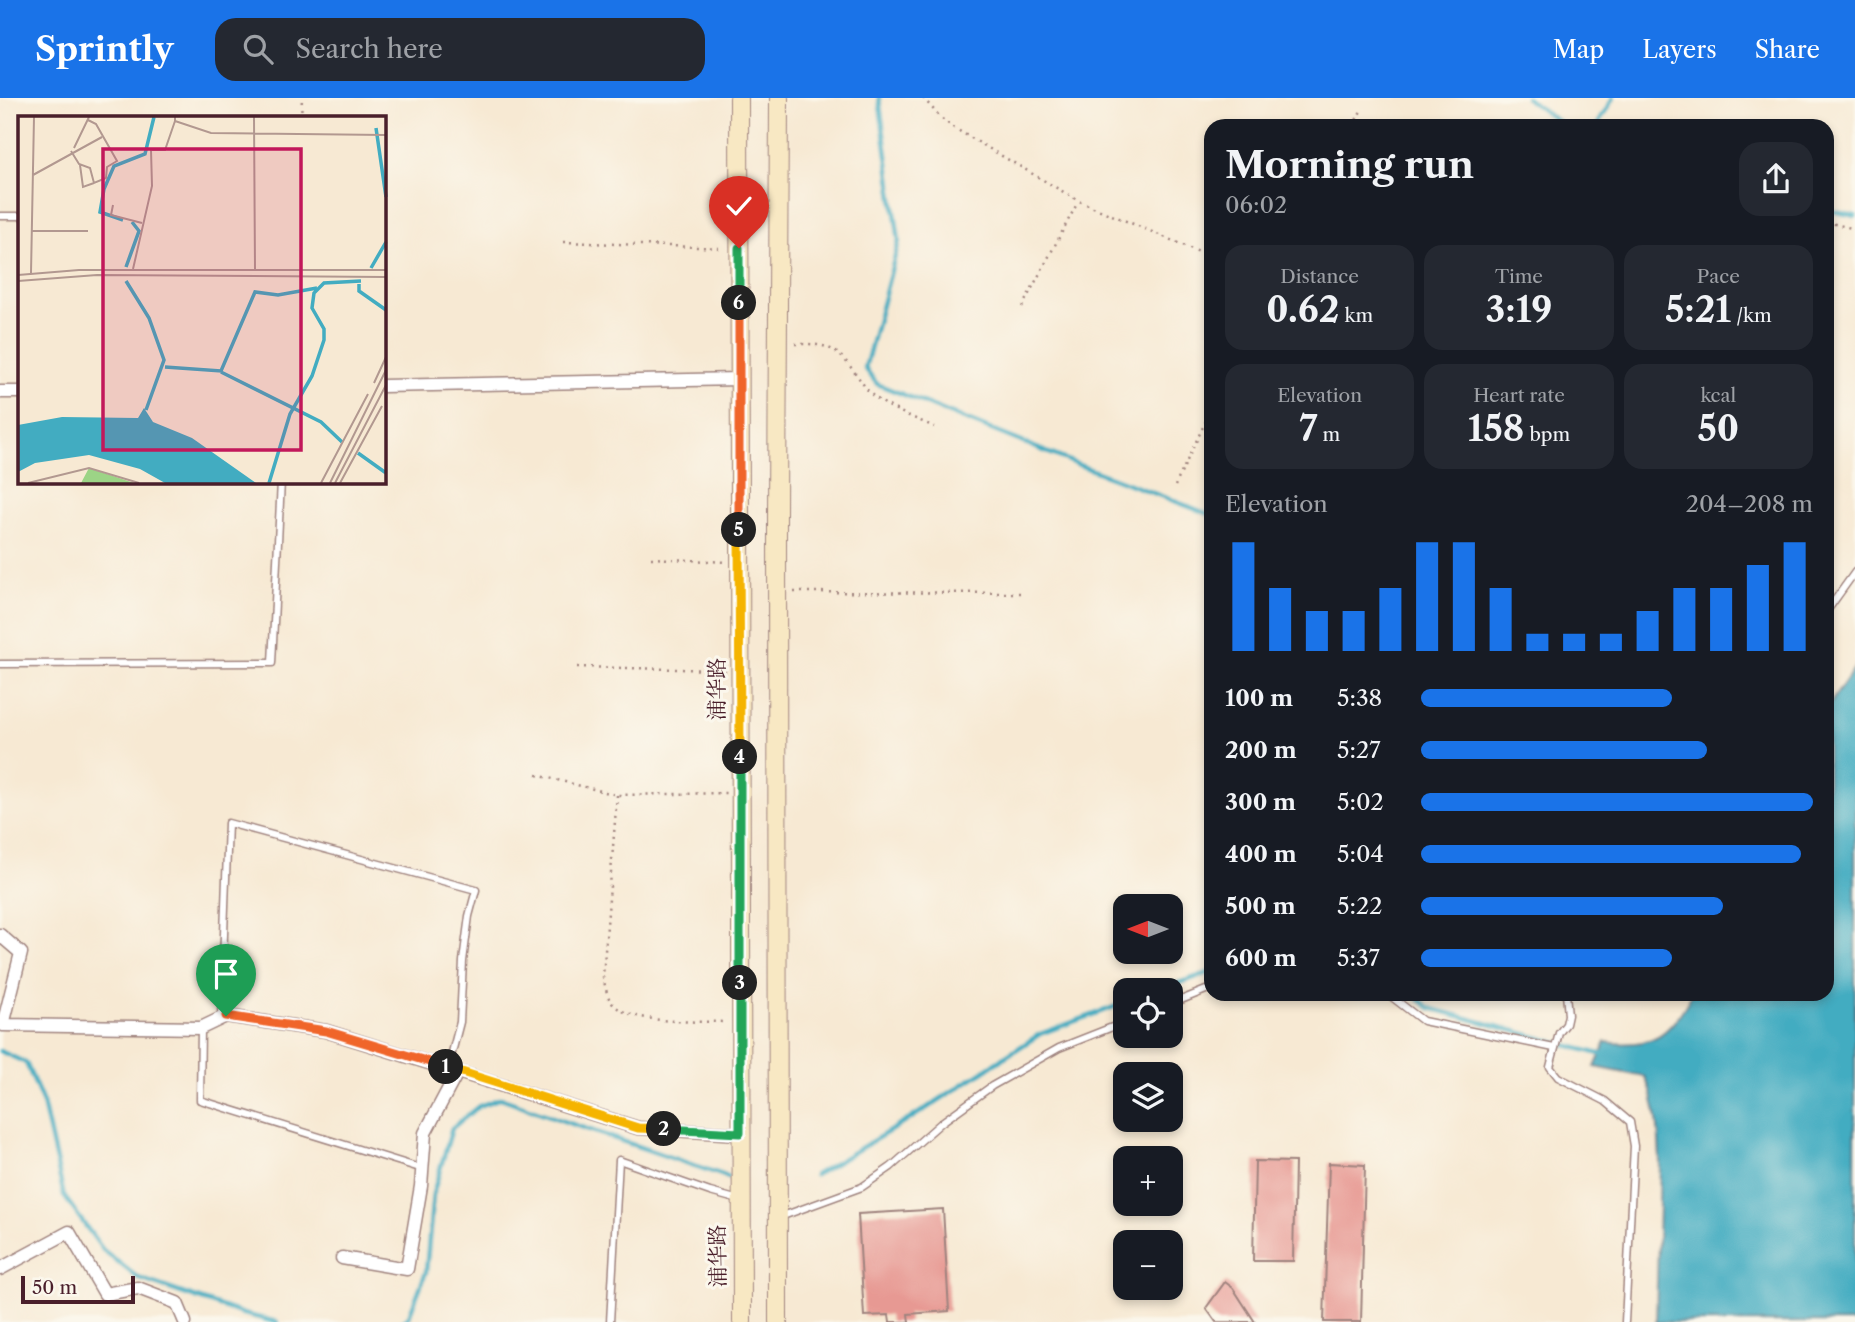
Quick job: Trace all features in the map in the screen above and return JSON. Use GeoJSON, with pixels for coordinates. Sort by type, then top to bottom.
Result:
{"type":"FeatureCollection","features":[{"type":"Feature","properties":{"kind":"main road","name":"浦华路"},"geometry":{"type":"LineString","coordinates":[[739,98],[742,1322]]}},
{"type":"Feature","properties":{"kind":"main road"},"geometry":{"type":"LineString","coordinates":[[778,1322],[779,98]]}},
{"type":"Feature","properties":{"kind":"street"},"geometry":{"type":"LineString","coordinates":[[385,386],[739,379]]}},
{"type":"Feature","properties":{"kind":"street"},"geometry":{"type":"LineString","coordinates":[[0,391],[18,392]]}},
{"type":"Feature","properties":{"kind":"street"},"geometry":{"type":"LineString","coordinates":[[0,935],[21,953],[3,1025],[201,1028],[226,1016],[326,1031],[638,1128],[740,1133]]}},
{"type":"Feature","properties":{"kind":"street"},"geometry":{"type":"LineString","coordinates":[[342,1258],[407,1269],[423,1169],[425,1133],[453,1069]]}},
{"type":"Feature","properties":{"kind":"street"},"geometry":{"type":"LineString","coordinates":[[0,1269],[69,1232],[105,1294],[138,1288],[177,1303],[185,1322]]}},
{"type":"Feature","properties":{"kind":"lane"},"geometry":{"type":"LineString","coordinates":[[0,216],[18,216]]}},
{"type":"Feature","properties":{"kind":"lane"},"geometry":{"type":"LineString","coordinates":[[0,664],[272,663],[281,483]]}},
{"type":"Feature","properties":{"kind":"lane"},"geometry":{"type":"LineString","coordinates":[[1834,601],[1855,572]]}},
{"type":"Feature","properties":{"kind":"lane"},"geometry":{"type":"LineString","coordinates":[[221,1018],[228,824],[476,890],[469,916],[463,961],[460,1022],[453,1069]]}},
{"type":"Feature","properties":{"kind":"lane"},"geometry":{"type":"LineString","coordinates":[[1183,999],[1204,991]]}},
{"type":"Feature","properties":{"kind":"lane"},"geometry":{"type":"LineString","coordinates":[[1397,1001],[1423,1021],[1554,1048]]}},
{"type":"Feature","properties":{"kind":"lane"},"geometry":{"type":"LineString","coordinates":[[1567,1001],[1566,1024],[1559,1033],[1550,1067],[1558,1077],[1605,1101],[1630,1122],[1634,1146],[1625,1322]]}},
{"type":"Feature","properties":{"kind":"lane"},"geometry":{"type":"LineString","coordinates":[[778,1217],[862,1188],[891,1167],[942,1122],[992,1086],[1059,1048],[1113,1027]]}},
{"type":"Feature","properties":{"kind":"lane"},"geometry":{"type":"LineString","coordinates":[[201,1028],[200,1100],[423,1169]]}},
{"type":"Feature","properties":{"kind":"lane"},"geometry":{"type":"LineString","coordinates":[[610,1322],[619,1160],[709,1192],[740,1195]]}},
{"type":"Feature","properties":{"kind":"path"},"geometry":{"type":"LineString","coordinates":[[300,116],[302,98]]}},
{"type":"Feature","properties":{"kind":"path"},"geometry":{"type":"LineString","coordinates":[[923,98],[954,128],[1079,201],[1204,254]]}},
{"type":"Feature","properties":{"kind":"path"},"geometry":{"type":"LineString","coordinates":[[1357,119],[1362,111]]}},
{"type":"Feature","properties":{"kind":"path"},"geometry":{"type":"LineString","coordinates":[[1022,307],[1079,201]]}},
{"type":"Feature","properties":{"kind":"path"},"geometry":{"type":"LineString","coordinates":[[1834,224],[1855,229]]}},
{"type":"Feature","properties":{"kind":"path"},"geometry":{"type":"LineString","coordinates":[[563,242],[739,248]]}},
{"type":"Feature","properties":{"kind":"path"},"geometry":{"type":"LineString","coordinates":[[778,344],[816,343],[831,348],[847,362],[870,394],[934,427]]}},
{"type":"Feature","properties":{"kind":"path"},"geometry":{"type":"LineString","coordinates":[[1175,486],[1204,425]]}},
{"type":"Feature","properties":{"kind":"path"},"geometry":{"type":"LineString","coordinates":[[651,558],[739,562]]}},
{"type":"Feature","properties":{"kind":"path"},"geometry":{"type":"LineString","coordinates":[[777,592],[1023,593]]}},
{"type":"Feature","properties":{"kind":"path"},"geometry":{"type":"LineString","coordinates":[[577,667],[740,671]]}},
{"type":"Feature","properties":{"kind":"path"},"geometry":{"type":"LineString","coordinates":[[537,775],[617,795],[740,793]]}},
{"type":"Feature","properties":{"kind":"path"},"geometry":{"type":"LineString","coordinates":[[617,795],[603,977],[610,1002],[618,1009],[649,1019],[740,1023]]}},
{"type":"Feature","properties":{"kind":"water"},"geometry":{"type":"Polygon","coordinates":[[[1855,667],[1855,1322],[1656,1322],[1660,1163],[1655,1109],[1645,1077],[1595,1067],[1606,1042],[1636,1043],[1659,1036],[1668,1029],[1688,1001],[1834,1001],[1834,698],[1855,667]]]}},
{"type":"Feature","properties":{"kind":"building"},"geometry":{"type":"Polygon","coordinates":[[[1255,1161],[1295,1162],[1293,1261],[1253,1261],[1255,1161]]]}},
{"type":"Feature","properties":{"kind":"building"},"geometry":{"type":"Polygon","coordinates":[[[1329,1163],[1365,1165],[1361,1322],[1324,1322],[1329,1163]]]}},
{"type":"Feature","properties":{"kind":"building"},"geometry":{"type":"Polygon","coordinates":[[[943,1209],[949,1311],[908,1314],[909,1322],[890,1322],[889,1315],[864,1316],[858,1214],[943,1209]]]}},
{"type":"Feature","properties":{"kind":"building"},"geometry":{"type":"Polygon","coordinates":[[[1225,1282],[1233,1288],[1255,1322],[1216,1322],[1206,1308],[1225,1282]]]}},
{"type":"Feature","properties":{"kind":"waterway"},"geometry":{"type":"LineString","coordinates":[[879,98],[899,241],[865,368],[877,384],[1204,512]]}},
{"type":"Feature","properties":{"kind":"waterway"},"geometry":{"type":"LineString","coordinates":[[1526,98],[1554,119]]}},
{"type":"Feature","properties":{"kind":"waterway"},"geometry":{"type":"LineString","coordinates":[[1601,119],[1613,98]]}},
{"type":"Feature","properties":{"kind":"waterway"},"geometry":{"type":"LineString","coordinates":[[1834,212],[1855,216]]}},
{"type":"Feature","properties":{"kind":"waterway"},"geometry":{"type":"LineString","coordinates":[[1183,982],[1204,974]]}},
{"type":"Feature","properties":{"kind":"waterway"},"geometry":{"type":"LineString","coordinates":[[1421,1001],[1430,1008],[1607,1056]]}},
{"type":"Feature","properties":{"kind":"waterway"},"geometry":{"type":"LineString","coordinates":[[815,1175],[910,1119],[1040,1034],[1113,1007]]}},
{"type":"Feature","properties":{"kind":"waterway"},"geometry":{"type":"LineString","coordinates":[[0,1051],[26,1063],[43,1103],[64,1196],[103,1250],[138,1278],[243,1314],[277,1322]]}},
{"type":"Feature","properties":{"kind":"waterway"},"geometry":{"type":"LineString","coordinates":[[402,1322],[409,1316],[426,1272],[433,1194],[452,1128],[479,1106],[501,1098],[728,1177]]}},
{"type":"Feature","properties":{"kind":"route"},"geometry":{"type":"LineString","coordinates":[[226,1016],[326,1031],[638,1128],[740,1133],[739,248]]}}]}
